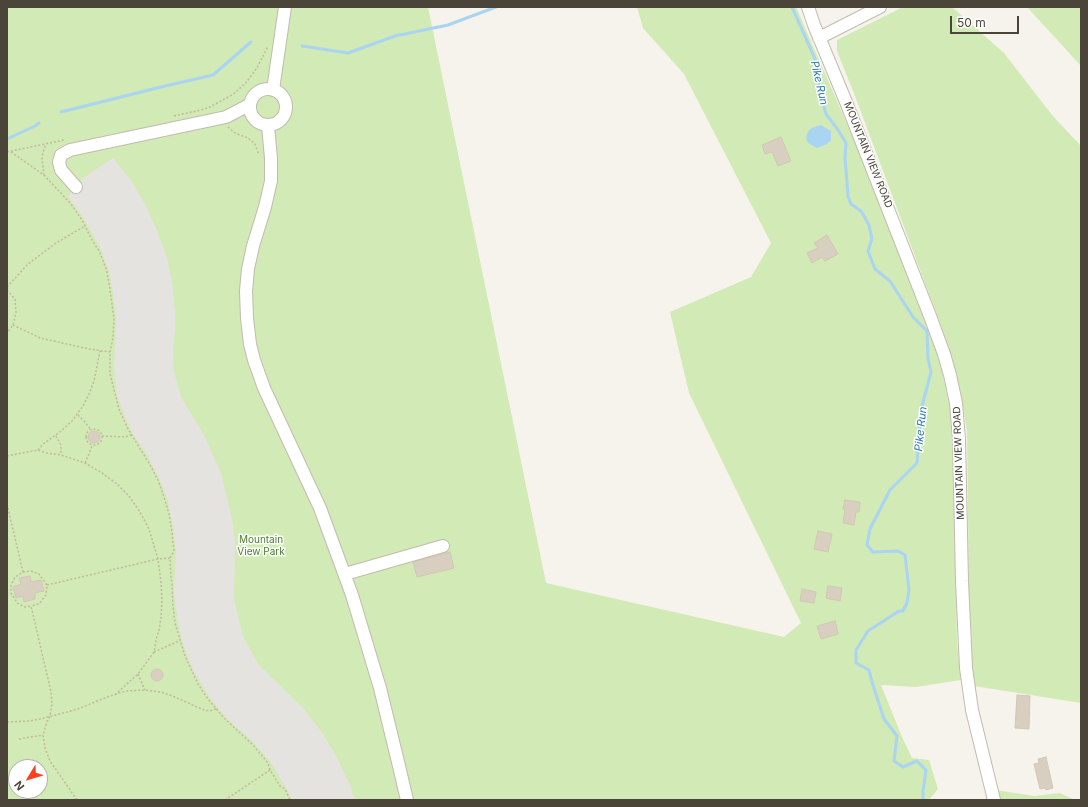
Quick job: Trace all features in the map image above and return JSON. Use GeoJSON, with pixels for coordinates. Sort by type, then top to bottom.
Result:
{"type":"FeatureCollection","features":[{"type":"Feature","properties":{"kind":"street"},"geometry":{"type":"LineString","coordinates":[[273,90],[285,7]]}},
{"type":"Feature","properties":{"kind":"street","name":"MOUNTAIN VIEW ROAD"},"geometry":{"type":"LineString","coordinates":[[808,7],[930,316],[950,375],[956,404],[959,439],[962,581],[966,668],[972,710],[994,800]]}},
{"type":"Feature","properties":{"kind":"street"},"geometry":{"type":"LineString","coordinates":[[819,38],[880,7]]}},
{"type":"Feature","properties":{"kind":"street"},"geometry":{"type":"LineString","coordinates":[[265,89],[273,90],[280,93],[284,99],[286,103],[286,110],[281,120],[275,124],[268,126],[260,124],[254,120],[250,113],[252,97],[265,89]]}},
{"type":"Feature","properties":{"kind":"street"},"geometry":{"type":"LineString","coordinates":[[226,120],[250,105]]}},
{"type":"Feature","properties":{"kind":"street"},"geometry":{"type":"LineString","coordinates":[[76,187],[61,170],[59,162],[61,154],[70,150],[226,120],[254,120]]}},
{"type":"Feature","properties":{"kind":"street"},"geometry":{"type":"LineString","coordinates":[[268,126],[271,158],[271,181],[253,246],[248,268],[246,291],[250,344],[264,388],[320,508],[345,574],[364,631],[380,688],[407,800]]}},
{"type":"Feature","properties":{"kind":"street"},"geometry":{"type":"LineString","coordinates":[[345,574],[443,546]]}},
{"type":"Feature","properties":{"kind":"path"},"geometry":{"type":"LineString","coordinates":[[172,117],[206,109],[232,95],[245,84],[257,68],[268,47],[269,41]]}},
{"type":"Feature","properties":{"kind":"path"},"geometry":{"type":"LineString","coordinates":[[226,120],[227,126],[231,130],[248,138],[255,144],[260,158]]}},
{"type":"Feature","properties":{"kind":"path"},"geometry":{"type":"LineString","coordinates":[[7,152],[68,139]]}},
{"type":"Feature","properties":{"kind":"path"},"geometry":{"type":"LineString","coordinates":[[44,175],[42,159],[46,144]]}},
{"type":"Feature","properties":{"kind":"path"},"geometry":{"type":"LineString","coordinates":[[11,152],[44,175],[71,204],[82,220],[99,251],[106,268],[114,319],[113,338],[110,352],[110,374],[116,399],[131,435],[150,463],[158,480],[169,514],[174,551],[170,558],[173,606],[175,623],[180,640],[198,684],[216,709],[252,744],[268,763],[270,770],[280,786],[285,789],[290,800]]}},
{"type":"Feature","properties":{"kind":"path"},"geometry":{"type":"LineString","coordinates":[[7,333],[13,325],[16,312],[15,299],[7,289],[28,264],[56,243],[85,226]]}},
{"type":"Feature","properties":{"kind":"path"},"geometry":{"type":"LineString","coordinates":[[13,325],[40,338],[110,352]]}},
{"type":"Feature","properties":{"kind":"path"},"geometry":{"type":"LineString","coordinates":[[38,450],[43,444],[56,436],[77,414],[89,394],[98,368],[100,351]]}},
{"type":"Feature","properties":{"kind":"path"},"geometry":{"type":"LineString","coordinates":[[77,414],[90,430]]}},
{"type":"Feature","properties":{"kind":"path"},"geometry":{"type":"LineString","coordinates":[[90,430],[98,430],[102,436],[102,440],[99,444],[92,445]]}},
{"type":"Feature","properties":{"kind":"path"},"geometry":{"type":"LineString","coordinates":[[90,430],[86,437],[88,442],[92,445]]}},
{"type":"Feature","properties":{"kind":"path"},"geometry":{"type":"LineString","coordinates":[[102,436],[125,438],[131,435]]}},
{"type":"Feature","properties":{"kind":"path"},"geometry":{"type":"LineString","coordinates":[[56,436],[61,445],[61,455]]}},
{"type":"Feature","properties":{"kind":"path"},"geometry":{"type":"LineString","coordinates":[[85,462],[92,445]]}},
{"type":"Feature","properties":{"kind":"path"},"geometry":{"type":"LineString","coordinates":[[7,456],[38,450],[85,462],[117,484],[129,496],[149,529],[158,559],[162,600],[161,618],[154,652],[138,674],[115,694]]}},
{"type":"Feature","properties":{"kind":"path"},"geometry":{"type":"LineString","coordinates":[[7,504],[23,572]]}},
{"type":"Feature","properties":{"kind":"path"},"geometry":{"type":"LineString","coordinates":[[47,585],[158,559],[170,558]]}},
{"type":"Feature","properties":{"kind":"path"},"geometry":{"type":"LineString","coordinates":[[31,571],[39,574],[47,585],[46,595],[39,604],[31,606],[25,607],[17,603],[11,593],[11,585],[15,577],[23,572],[31,571]]}},
{"type":"Feature","properties":{"kind":"path"},"geometry":{"type":"LineString","coordinates":[[31,606],[51,692],[52,704],[50,716],[43,735],[45,748],[50,761],[77,800]]}},
{"type":"Feature","properties":{"kind":"path"},"geometry":{"type":"LineString","coordinates":[[154,652],[180,640]]}},
{"type":"Feature","properties":{"kind":"path"},"geometry":{"type":"LineString","coordinates":[[138,674],[145,690]]}},
{"type":"Feature","properties":{"kind":"path"},"geometry":{"type":"LineString","coordinates":[[7,722],[29,721],[78,709],[126,691],[145,690],[161,692],[204,710],[210,711],[216,709]]}},
{"type":"Feature","properties":{"kind":"path"},"geometry":{"type":"LineString","coordinates":[[19,739],[43,735]]}},
{"type":"Feature","properties":{"kind":"path"},"geometry":{"type":"LineString","coordinates":[[225,800],[270,770]]}},
{"type":"Feature","properties":{"kind":"green space","name":"Mountain View Park"},"geometry":{"type":"Polygon","coordinates":[[[7,7],[428,7],[546,583],[784,637],[801,623],[689,393],[670,312],[751,277],[771,243],[684,74],[643,28],[637,7],[796,7],[861,156],[928,326],[939,356],[951,414],[953,439],[957,642],[961,680],[916,687],[881,685],[912,758],[929,760],[938,789],[929,800],[7,800],[7,7]]]}},
{"type":"Feature","properties":{"kind":"green space"},"geometry":{"type":"Polygon","coordinates":[[[903,7],[952,7],[1004,53],[1052,115],[1081,146],[1081,703],[974,686],[969,603],[967,431],[960,389],[947,342],[837,51],[837,40],[903,7]]]}},
{"type":"Feature","properties":{"kind":"green space"},"geometry":{"type":"Polygon","coordinates":[[[1027,7],[1081,7],[1081,66],[1027,7]]]}},
{"type":"Feature","properties":{"kind":"green space"},"geometry":{"type":"Polygon","coordinates":[[[996,790],[1034,796],[1060,793],[1075,800],[999,800],[996,790]]]}},
{"type":"Feature","properties":{"kind":"shaded area"},"geometry":{"type":"Polygon","coordinates":[[[113,158],[130,179],[145,204],[167,258],[172,281],[175,312],[173,353],[174,372],[181,397],[204,435],[221,473],[232,519],[235,543],[234,600],[243,636],[258,664],[304,709],[324,735],[350,785],[355,800],[292,800],[270,761],[250,739],[229,721],[210,698],[193,670],[184,647],[178,623],[174,594],[176,553],[168,501],[158,476],[146,453],[133,434],[117,395],[114,368],[116,316],[109,271],[101,249],[85,220],[68,196],[83,178],[113,158]]]}},
{"type":"Feature","properties":{"kind":"water"},"geometry":{"type":"Polygon","coordinates":[[[821,125],[831,131],[831,140],[827,144],[817,148],[808,143],[806,138],[809,130],[821,125]]]}},
{"type":"Feature","properties":{"kind":"building"},"geometry":{"type":"Polygon","coordinates":[[[781,137],[791,161],[778,166],[772,152],[765,154],[762,145],[781,137]]]}},
{"type":"Feature","properties":{"kind":"building"},"geometry":{"type":"Polygon","coordinates":[[[827,235],[838,254],[825,261],[822,257],[812,263],[807,253],[818,248],[814,243],[827,235]]]}},
{"type":"Feature","properties":{"kind":"building"},"geometry":{"type":"Polygon","coordinates":[[[92,431],[96,431],[100,437],[96,443],[92,443],[88,439],[88,435],[92,431]]]}},
{"type":"Feature","properties":{"kind":"building"},"geometry":{"type":"Polygon","coordinates":[[[845,500],[860,502],[859,512],[856,512],[854,525],[843,523],[845,509],[843,509],[845,500]]]}},
{"type":"Feature","properties":{"kind":"building"},"geometry":{"type":"Polygon","coordinates":[[[818,531],[832,534],[828,552],[814,549],[818,531]]]}},
{"type":"Feature","properties":{"kind":"building"},"geometry":{"type":"Polygon","coordinates":[[[450,552],[454,568],[417,577],[413,562],[450,552]]]}},
{"type":"Feature","properties":{"kind":"building"},"geometry":{"type":"Polygon","coordinates":[[[30,576],[31,582],[41,580],[44,591],[35,593],[35,599],[24,602],[23,596],[16,598],[13,587],[21,584],[19,578],[30,576]]]}},
{"type":"Feature","properties":{"kind":"building"},"geometry":{"type":"Polygon","coordinates":[[[828,586],[842,588],[840,601],[826,598],[828,586]]]}},
{"type":"Feature","properties":{"kind":"building"},"geometry":{"type":"Polygon","coordinates":[[[802,589],[816,592],[814,603],[800,601],[802,589]]]}},
{"type":"Feature","properties":{"kind":"building"},"geometry":{"type":"Polygon","coordinates":[[[835,621],[838,634],[821,639],[817,626],[835,621]]]}},
{"type":"Feature","properties":{"kind":"building"},"geometry":{"type":"Polygon","coordinates":[[[157,669],[161,671],[163,675],[161,679],[157,681],[153,679],[151,675],[153,671],[157,669]]]}},
{"type":"Feature","properties":{"kind":"building"},"geometry":{"type":"Polygon","coordinates":[[[1017,695],[1030,696],[1029,729],[1015,728],[1017,695]]]}},
{"type":"Feature","properties":{"kind":"building"},"geometry":{"type":"Polygon","coordinates":[[[1046,757],[1053,788],[1046,790],[1045,788],[1040,789],[1034,764],[1039,763],[1038,759],[1046,757]]]}},
{"type":"Feature","properties":{"kind":"waterway"},"geometry":{"type":"LineString","coordinates":[[302,46],[348,53],[395,36],[448,25],[496,7]]}},
{"type":"Feature","properties":{"kind":"waterway","name":"Pike Run"},"geometry":{"type":"LineString","coordinates":[[792,7],[815,59],[819,88],[826,114],[846,143],[845,158],[848,196],[851,204],[861,211],[869,225],[872,239],[868,251],[875,269],[890,281],[913,317],[927,331],[928,359],[931,372],[921,410],[917,463],[890,490],[870,529],[867,545],[873,552],[898,551],[905,555],[909,590],[907,603],[903,611],[899,611],[868,631],[856,650],[856,663],[869,670],[884,719],[897,736],[894,761],[903,767],[917,761],[926,770],[923,800]]}},
{"type":"Feature","properties":{"kind":"waterway"},"geometry":{"type":"LineString","coordinates":[[61,112],[213,75],[251,42]]}},
{"type":"Feature","properties":{"kind":"waterway"},"geometry":{"type":"LineString","coordinates":[[7,139],[39,123]]}}]}
